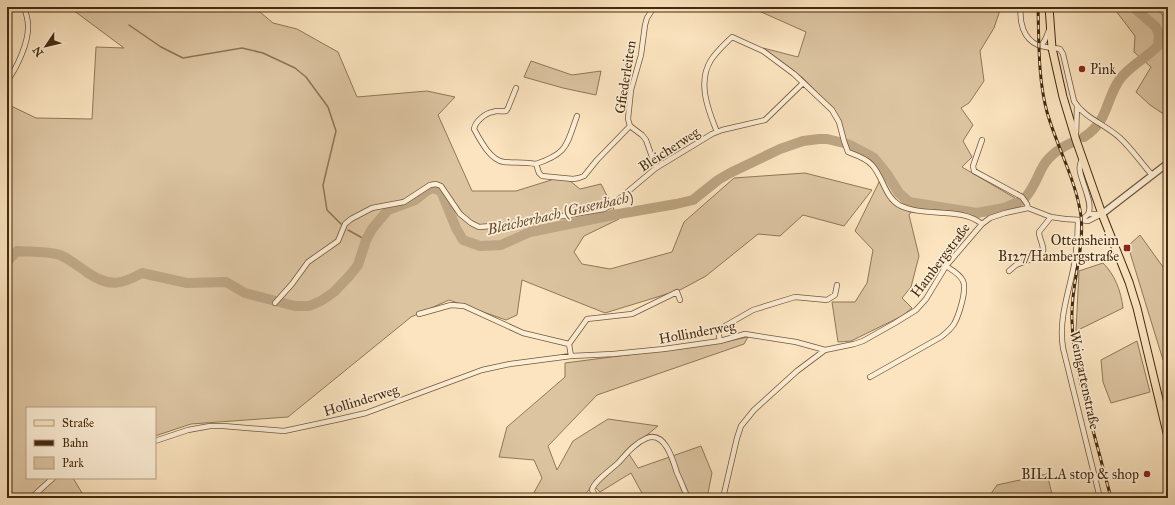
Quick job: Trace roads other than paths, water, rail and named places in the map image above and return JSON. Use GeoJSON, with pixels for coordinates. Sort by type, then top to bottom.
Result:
{"type":"FeatureCollection","features":[{"type":"Feature","properties":{"kind":"main road"},"geometry":{"type":"LineString","coordinates":[[1049,7],[1052,48],[1059,84],[1082,158],[1129,282],[1137,308],[1168,437]]}},
{"type":"Feature","properties":{"kind":"street"},"geometry":{"type":"LineString","coordinates":[[7,81],[16,68],[26,42],[28,24],[24,7]]}},
{"type":"Feature","properties":{"kind":"street","name":"Gfiederleiten"},"geometry":{"type":"LineString","coordinates":[[654,7],[647,18],[641,55],[631,90],[628,118],[630,126],[646,140],[656,168]]}},
{"type":"Feature","properties":{"kind":"street"},"geometry":{"type":"LineString","coordinates":[[1021,7],[1020,18],[1022,28],[1032,42],[1041,46],[1060,49],[1063,54],[1076,106],[1076,140]]}},
{"type":"Feature","properties":{"kind":"street"},"geometry":{"type":"LineString","coordinates":[[1041,46],[1050,26]]}},
{"type":"Feature","properties":{"kind":"street"},"geometry":{"type":"LineString","coordinates":[[717,132],[705,92],[705,78],[712,58],[732,37],[763,50],[803,83],[836,116],[842,129],[847,150],[871,164],[891,197],[901,205],[916,210],[972,217],[982,224]]}},
{"type":"Feature","properties":{"kind":"street","name":"Bleicherweg"},"geometry":{"type":"LineString","coordinates":[[276,301],[292,284],[308,262],[338,241],[348,222],[366,211],[379,206],[404,202],[427,186],[436,184],[443,188],[460,214],[475,226],[484,227],[522,223],[604,209],[613,204],[656,168],[717,132],[765,120],[803,83]]}},
{"type":"Feature","properties":{"kind":"street"},"geometry":{"type":"LineString","coordinates":[[516,88],[506,111],[492,112],[488,114],[477,122],[474,129],[497,160],[536,164],[554,157],[564,148],[577,116]]}},
{"type":"Feature","properties":{"kind":"street"},"geometry":{"type":"LineString","coordinates":[[1076,106],[1119,137],[1152,175]]}},
{"type":"Feature","properties":{"kind":"street"},"geometry":{"type":"LineString","coordinates":[[536,164],[539,174],[542,176],[579,178],[584,176],[597,160],[630,126]]}},
{"type":"Feature","properties":{"kind":"street"},"geometry":{"type":"LineString","coordinates":[[982,140],[973,166],[974,171],[1022,198],[1027,204],[1028,208],[1051,217],[1065,220],[1088,221],[1102,214],[1168,163]]}},
{"type":"Feature","properties":{"kind":"street"},"geometry":{"type":"LineString","coordinates":[[1082,158],[1080,172],[1089,202],[1088,214]]}},
{"type":"Feature","properties":{"kind":"street","name":"Hambergstraße"},"geometry":{"type":"LineString","coordinates":[[722,498],[737,438],[742,426],[754,410],[768,396],[796,371],[825,350],[863,341],[916,310],[926,299],[946,266],[982,224],[990,218],[1028,208]]}},
{"type":"Feature","properties":{"kind":"street"},"geometry":{"type":"LineString","coordinates":[[1079,220],[1088,214],[1102,214]]}},
{"type":"Feature","properties":{"kind":"street"},"geometry":{"type":"LineString","coordinates":[[1009,271],[1016,265],[1042,255],[1044,252],[1039,237],[1039,232],[1051,217]]}},
{"type":"Feature","properties":{"kind":"street","name":"Weingartenstraße"},"geometry":{"type":"LineString","coordinates":[[1079,220],[1075,261],[1062,320],[1061,336],[1100,498]]}},
{"type":"Feature","properties":{"kind":"street"},"geometry":{"type":"LineString","coordinates":[[870,377],[949,331],[961,306],[964,286],[963,280],[946,266]]}},
{"type":"Feature","properties":{"kind":"street"},"geometry":{"type":"LineString","coordinates":[[720,341],[718,330],[753,310],[795,297],[827,300],[835,295],[837,285]]}},
{"type":"Feature","properties":{"kind":"street"},"geometry":{"type":"LineString","coordinates":[[571,356],[569,344],[587,319],[632,314],[677,292],[680,300]]}},
{"type":"Feature","properties":{"kind":"street"},"geometry":{"type":"LineString","coordinates":[[420,314],[451,305],[464,306],[523,333],[569,344]]}},
{"type":"Feature","properties":{"kind":"street","name":"Hollinderweg"},"geometry":{"type":"LineString","coordinates":[[156,441],[188,430],[210,426],[276,431],[291,430],[366,412],[492,367],[571,356],[664,349],[720,341],[745,334],[796,342],[825,350]]}},
{"type":"Feature","properties":{"kind":"street"},"geometry":{"type":"LineString","coordinates":[[597,498],[592,490],[593,485],[636,445],[647,438],[653,437],[662,442],[670,452],[688,498]]}},
{"type":"Feature","properties":{"kind":"street"},"geometry":{"type":"LineString","coordinates":[[31,498],[52,479]]}},
{"type":"Feature","properties":{"kind":"waterway"},"geometry":{"type":"LineString","coordinates":[[1084,137],[1098,124],[1120,79],[1128,70],[1158,46],[1159,35],[1156,27],[1133,7]]}},
{"type":"Feature","properties":{"kind":"waterway"},"geometry":{"type":"LineString","coordinates":[[129,25],[161,47],[183,58],[242,48],[263,53],[295,68],[306,77],[328,107],[336,131],[323,185],[327,210],[341,224]]}},
{"type":"Feature","properties":{"kind":"waterway","name":"Bleicherbach (Gusenbach)"},"geometry":{"type":"LineString","coordinates":[[7,262],[17,251],[50,253],[64,257],[95,278],[102,281],[115,283],[121,282],[142,273],[187,283],[226,282],[245,293],[295,306],[309,306],[321,301],[334,292],[351,274],[358,265],[366,240],[372,229],[388,210],[415,200],[433,188],[441,191],[456,228],[463,240],[480,246],[501,245],[530,232],[693,200],[718,180],[730,173],[780,149],[803,141],[819,139],[827,139],[848,144],[874,158],[887,174],[899,193],[909,202],[977,213],[1004,208],[1021,201]]}},
{"type":"Feature","properties":{"kind":"waterway"},"geometry":{"type":"LineString","coordinates":[[1025,198],[1046,161],[1057,151],[1071,143]]}},
{"type":"Feature","properties":{"kind":"waterway"},"geometry":{"type":"LineString","coordinates":[[348,230],[366,240]]}},
{"type":"Feature","properties":{"kind":"railway"},"geometry":{"type":"LineString","coordinates":[[1038,7],[1040,60],[1044,99],[1051,125],[1075,189],[1081,216],[1081,242],[1072,308],[1076,359],[1111,498]]}},
{"type":"Feature","properties":{"kind":"place","name":"Pink"},"geometry":{"type":"Point","coordinates":[1082,69]}},
{"type":"Feature","properties":{"kind":"place","name":"Ottensheim B127/Hambergstraße"},"geometry":{"type":"Point","coordinates":[1127,248]}},
{"type":"Feature","properties":{"kind":"place","name":"BILLA stop & shop"},"geometry":{"type":"Point","coordinates":[1147,474]}}]}
